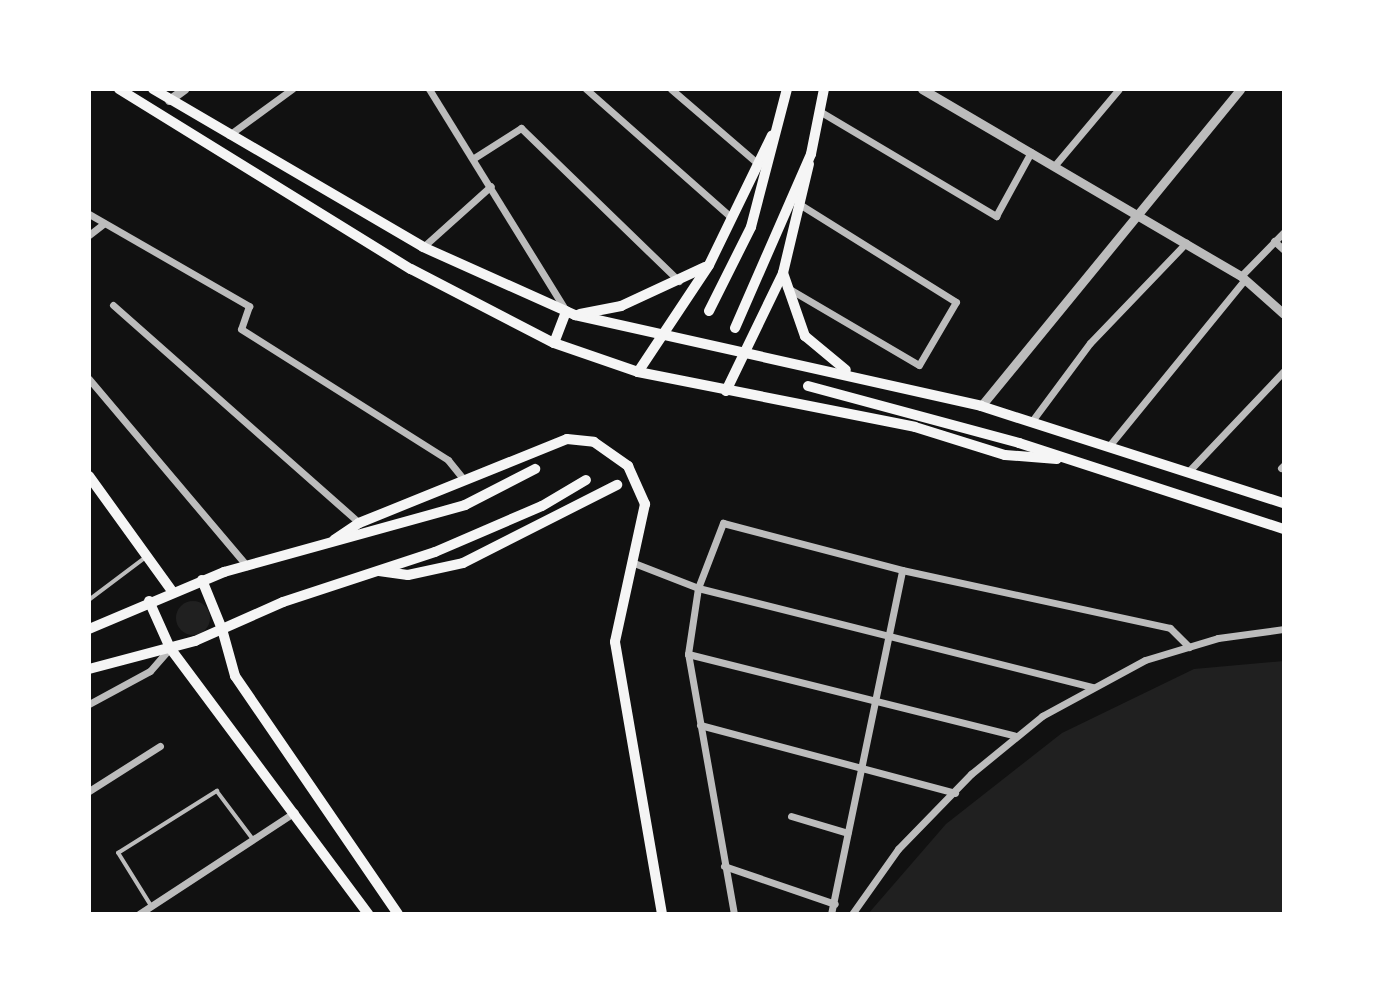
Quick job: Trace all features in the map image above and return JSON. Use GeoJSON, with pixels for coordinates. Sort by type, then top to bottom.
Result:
{"type":"FeatureCollection","features":[{"type":"Feature","properties":{"kind":"main road"},"geometry":{"type":"LineString","coordinates":[[119,89],[411,269],[554,343],[638,372],[915,427],[1005,455],[1057,459]]}},
{"type":"Feature","properties":{"kind":"main road"},"geometry":{"type":"LineString","coordinates":[[153,89],[423,247],[571,313],[660,336],[853,373],[981,406],[1284,503]]}},
{"type":"Feature","properties":{"kind":"main road"},"geometry":{"type":"LineString","coordinates":[[726,391],[749,354],[783,273],[801,205],[824,89]]}},
{"type":"Feature","properties":{"kind":"main road"},"geometry":{"type":"LineString","coordinates":[[709,311],[751,227],[786,90]]}},
{"type":"Feature","properties":{"kind":"main road"},"geometry":{"type":"LineString","coordinates":[[638,372],[709,265],[777,127]]}},
{"type":"Feature","properties":{"kind":"main road"},"geometry":{"type":"LineString","coordinates":[[735,328],[811,154]]}},
{"type":"Feature","properties":{"kind":"main road"},"geometry":{"type":"LineString","coordinates":[[571,313],[621,306],[680,282],[709,265]]}},
{"type":"Feature","properties":{"kind":"main road"},"geometry":{"type":"LineString","coordinates":[[783,273],[805,336],[853,373]]}},
{"type":"Feature","properties":{"kind":"main road"},"geometry":{"type":"LineString","coordinates":[[554,343],[571,313]]}},
{"type":"Feature","properties":{"kind":"main road"},"geometry":{"type":"LineString","coordinates":[[808,386],[1284,529]]}},
{"type":"Feature","properties":{"kind":"main road"},"geometry":{"type":"LineString","coordinates":[[330,542],[359,523],[568,439],[612,450],[642,487],[634,563],[615,642],[662,914]]}},
{"type":"Feature","properties":{"kind":"main road"},"geometry":{"type":"LineString","coordinates":[[89,629],[202,580],[465,505],[535,469]]}},
{"type":"Feature","properties":{"kind":"main road"},"geometry":{"type":"LineString","coordinates":[[89,476],[172,591]]}},
{"type":"Feature","properties":{"kind":"main road"},"geometry":{"type":"LineString","coordinates":[[89,669],[170,648],[375,571],[542,506],[586,480]]}},
{"type":"Feature","properties":{"kind":"main road"},"geometry":{"type":"LineString","coordinates":[[375,571],[408,575],[463,563],[617,485]]}},
{"type":"Feature","properties":{"kind":"main road"},"geometry":{"type":"LineString","coordinates":[[202,580],[222,629],[234,676],[398,914]]}},
{"type":"Feature","properties":{"kind":"main road"},"geometry":{"type":"LineString","coordinates":[[149,601],[170,648],[295,812],[368,914]]}},
{"type":"Feature","properties":{"kind":"street"},"geometry":{"type":"LineString","coordinates":[[169,100],[184,89]]}},
{"type":"Feature","properties":{"kind":"street"},"geometry":{"type":"LineString","coordinates":[[229,135],[292,89]]}},
{"type":"Feature","properties":{"kind":"street"},"geometry":{"type":"LineString","coordinates":[[429,89],[571,313]]}},
{"type":"Feature","properties":{"kind":"street"},"geometry":{"type":"LineString","coordinates":[[586,89],[732,218]]}},
{"type":"Feature","properties":{"kind":"street"},"geometry":{"type":"LineString","coordinates":[[671,89],[757,163]]}},
{"type":"Feature","properties":{"kind":"street"},"geometry":{"type":"LineString","coordinates":[[922,89],[1243,277],[1284,314]]}},
{"type":"Feature","properties":{"kind":"street"},"geometry":{"type":"LineString","coordinates":[[1055,165],[1119,89]]}},
{"type":"Feature","properties":{"kind":"street"},"geometry":{"type":"LineString","coordinates":[[981,406],[1240,89]]}},
{"type":"Feature","properties":{"kind":"street"},"geometry":{"type":"LineString","coordinates":[[821,112],[996,216],[1031,152]]}},
{"type":"Feature","properties":{"kind":"street"},"geometry":{"type":"LineString","coordinates":[[474,158],[521,128],[680,282]]}},
{"type":"Feature","properties":{"kind":"street"},"geometry":{"type":"LineString","coordinates":[[423,247],[491,186]]}},
{"type":"Feature","properties":{"kind":"street"},"geometry":{"type":"LineString","coordinates":[[786,287],[919,365],[956,302],[801,205]]}},
{"type":"Feature","properties":{"kind":"street"},"geometry":{"type":"LineString","coordinates":[[89,214],[249,306],[242,329],[448,460],[464,480]]}},
{"type":"Feature","properties":{"kind":"street"},"geometry":{"type":"LineString","coordinates":[[89,235],[103,224]]}},
{"type":"Feature","properties":{"kind":"street"},"geometry":{"type":"LineString","coordinates":[[1109,446],[1243,277],[1284,232]]}},
{"type":"Feature","properties":{"kind":"street"},"geometry":{"type":"LineString","coordinates":[[1275,242],[1284,250]]}},
{"type":"Feature","properties":{"kind":"street"},"geometry":{"type":"LineString","coordinates":[[1032,421],[1090,343],[1186,243]]}},
{"type":"Feature","properties":{"kind":"street"},"geometry":{"type":"LineString","coordinates":[[113,305],[359,523]]}},
{"type":"Feature","properties":{"kind":"street"},"geometry":{"type":"LineString","coordinates":[[1188,472],[1284,371]]}},
{"type":"Feature","properties":{"kind":"street"},"geometry":{"type":"LineString","coordinates":[[89,379],[247,566]]}},
{"type":"Feature","properties":{"kind":"street"},"geometry":{"type":"LineString","coordinates":[[734,914],[688,654],[698,588],[723,523],[902,570],[1170,628],[1189,647]]}},
{"type":"Feature","properties":{"kind":"street"},"geometry":{"type":"LineString","coordinates":[[634,563],[698,588],[1093,688]]}},
{"type":"Feature","properties":{"kind":"street"},"geometry":{"type":"LineString","coordinates":[[831,914],[865,768],[902,570]]}},
{"type":"Feature","properties":{"kind":"street"},"geometry":{"type":"LineString","coordinates":[[852,914],[898,849],[1014,735],[1145,660],[1189,647],[1284,629]]}},
{"type":"Feature","properties":{"kind":"street"},"geometry":{"type":"LineString","coordinates":[[89,704],[150,671],[170,648]]}},
{"type":"Feature","properties":{"kind":"street"},"geometry":{"type":"LineString","coordinates":[[688,654],[876,704],[1014,735]]}},
{"type":"Feature","properties":{"kind":"street"},"geometry":{"type":"LineString","coordinates":[[700,725],[955,793]]}},
{"type":"Feature","properties":{"kind":"street"},"geometry":{"type":"LineString","coordinates":[[89,791],[160,746]]}},
{"type":"Feature","properties":{"kind":"street"},"geometry":{"type":"LineString","coordinates":[[146,911],[295,812]]}},
{"type":"Feature","properties":{"kind":"street"},"geometry":{"type":"LineString","coordinates":[[792,816],[848,833]]}},
{"type":"Feature","properties":{"kind":"street"},"geometry":{"type":"LineString","coordinates":[[724,866],[835,904]]}},
{"type":"Feature","properties":{"kind":"lane"},"geometry":{"type":"LineString","coordinates":[[89,600],[147,555]]}},
{"type":"Feature","properties":{"kind":"lane"},"geometry":{"type":"LineString","coordinates":[[146,911],[118,853],[218,791],[253,839]]}},
{"type":"Feature","properties":{"kind":"shaded area"},"geometry":{"type":"Polygon","coordinates":[[[193,601],[205,606],[210,618],[205,630],[193,635],[181,630],[176,618],[181,606],[193,601]]]}},
{"type":"Feature","properties":{"kind":"shaded area"},"geometry":{"type":"Polygon","coordinates":[[[1284,661],[1284,914],[868,914],[946,824],[1062,733],[1194,669],[1284,661]]]}}]}
